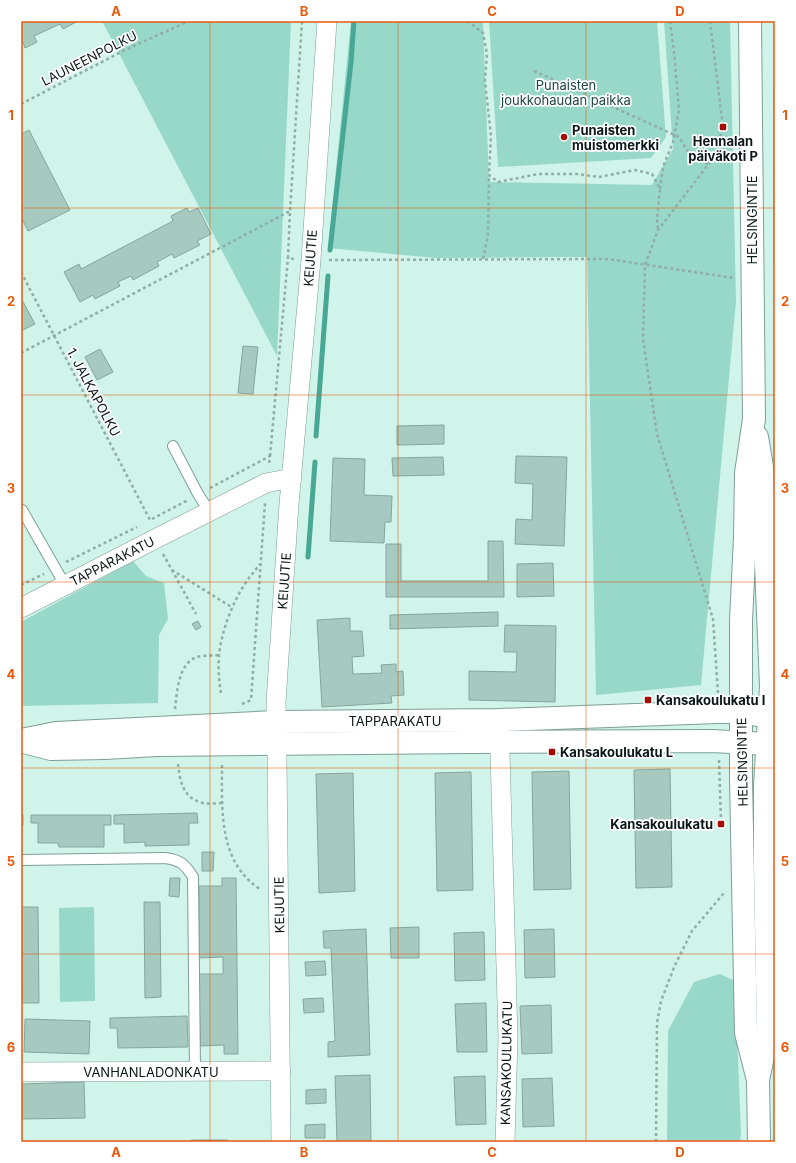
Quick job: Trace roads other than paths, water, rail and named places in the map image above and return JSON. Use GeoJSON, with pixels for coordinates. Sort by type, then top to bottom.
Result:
{"type":"FeatureCollection","features":[{"type":"Feature","properties":{"kind":"main road","name":"HELSINGINTIE"},"geometry":{"type":"LineString","coordinates":[[750,21],[754,419],[762,467],[771,686],[765,786],[768,1032],[758,1080],[759,1142]]}},
{"type":"Feature","properties":{"kind":"main road","name":"HELSINGINTIE"},"geometry":{"type":"LineString","coordinates":[[754,419],[746,473],[741,621],[741,742],[746,1033],[758,1080]]}},
{"type":"Feature","properties":{"kind":"main road","name":"TAPPARAKATU"},"geometry":{"type":"LineString","coordinates":[[21,740],[56,733],[276,722],[498,720],[717,712],[741,712],[769,717]]}},
{"type":"Feature","properties":{"kind":"main road","name":"TAPPARAKATU"},"geometry":{"type":"LineString","coordinates":[[21,740],[51,749],[156,745],[500,742],[718,741],[768,744]]}},
{"type":"Feature","properties":{"kind":"street","name":"KEIJUTIE"},"geometry":{"type":"LineString","coordinates":[[281,1142],[276,702],[289,504],[311,260],[327,21]]}},
{"type":"Feature","properties":{"kind":"street","name":"TAPPARAKATU"},"geometry":{"type":"LineString","coordinates":[[21,608],[266,483],[292,478]]}},
{"type":"Feature","properties":{"kind":"street","name":"KANSAKOULUKATU"},"geometry":{"type":"LineString","coordinates":[[498,720],[500,742],[508,1038],[505,1142]]}},
{"type":"Feature","properties":{"kind":"street","name":"VANHANLADONKATU"},"geometry":{"type":"LineString","coordinates":[[21,1072],[281,1071]]}},
{"type":"Feature","properties":{"kind":"lane"},"geometry":{"type":"LineString","coordinates":[[173,446],[209,512]]}},
{"type":"Feature","properties":{"kind":"lane"},"geometry":{"type":"LineString","coordinates":[[22,510],[65,585]]}},
{"type":"Feature","properties":{"kind":"lane"},"geometry":{"type":"LineString","coordinates":[[21,860],[165,858],[175,859],[188,869],[194,877],[195,1072]]}},
{"type":"Feature","properties":{"kind":"waterway"},"geometry":{"type":"LineString","coordinates":[[330,250],[351,62],[354,21]]}},
{"type":"Feature","properties":{"kind":"waterway"},"geometry":{"type":"LineString","coordinates":[[316,436],[328,276]]}},
{"type":"Feature","properties":{"kind":"waterway"},"geometry":{"type":"LineString","coordinates":[[308,557],[315,462]]}},
{"type":"Feature","properties":{"kind":"place","name":"Hennalan päiväkoti P"},"geometry":{"type":"Point","coordinates":[723,127]}},
{"type":"Feature","properties":{"kind":"place","name":"Punaisten muistomerkki"},"geometry":{"type":"Point","coordinates":[564,137]}},
{"type":"Feature","properties":{"kind":"place","name":"Kansakoulukatu I"},"geometry":{"type":"Point","coordinates":[648,700]}},
{"type":"Feature","properties":{"kind":"place","name":"Kansakoulukatu L"},"geometry":{"type":"Point","coordinates":[552,752]}},
{"type":"Feature","properties":{"kind":"place","name":"Kansakoulukatu"},"geometry":{"type":"Point","coordinates":[721,824]}},
{"type":"Feature","properties":{"kind":"park label","name":"Punaisten joukkohaudan paikka"},"geometry":{"type":"Point","coordinates":[566,92]}}]}
